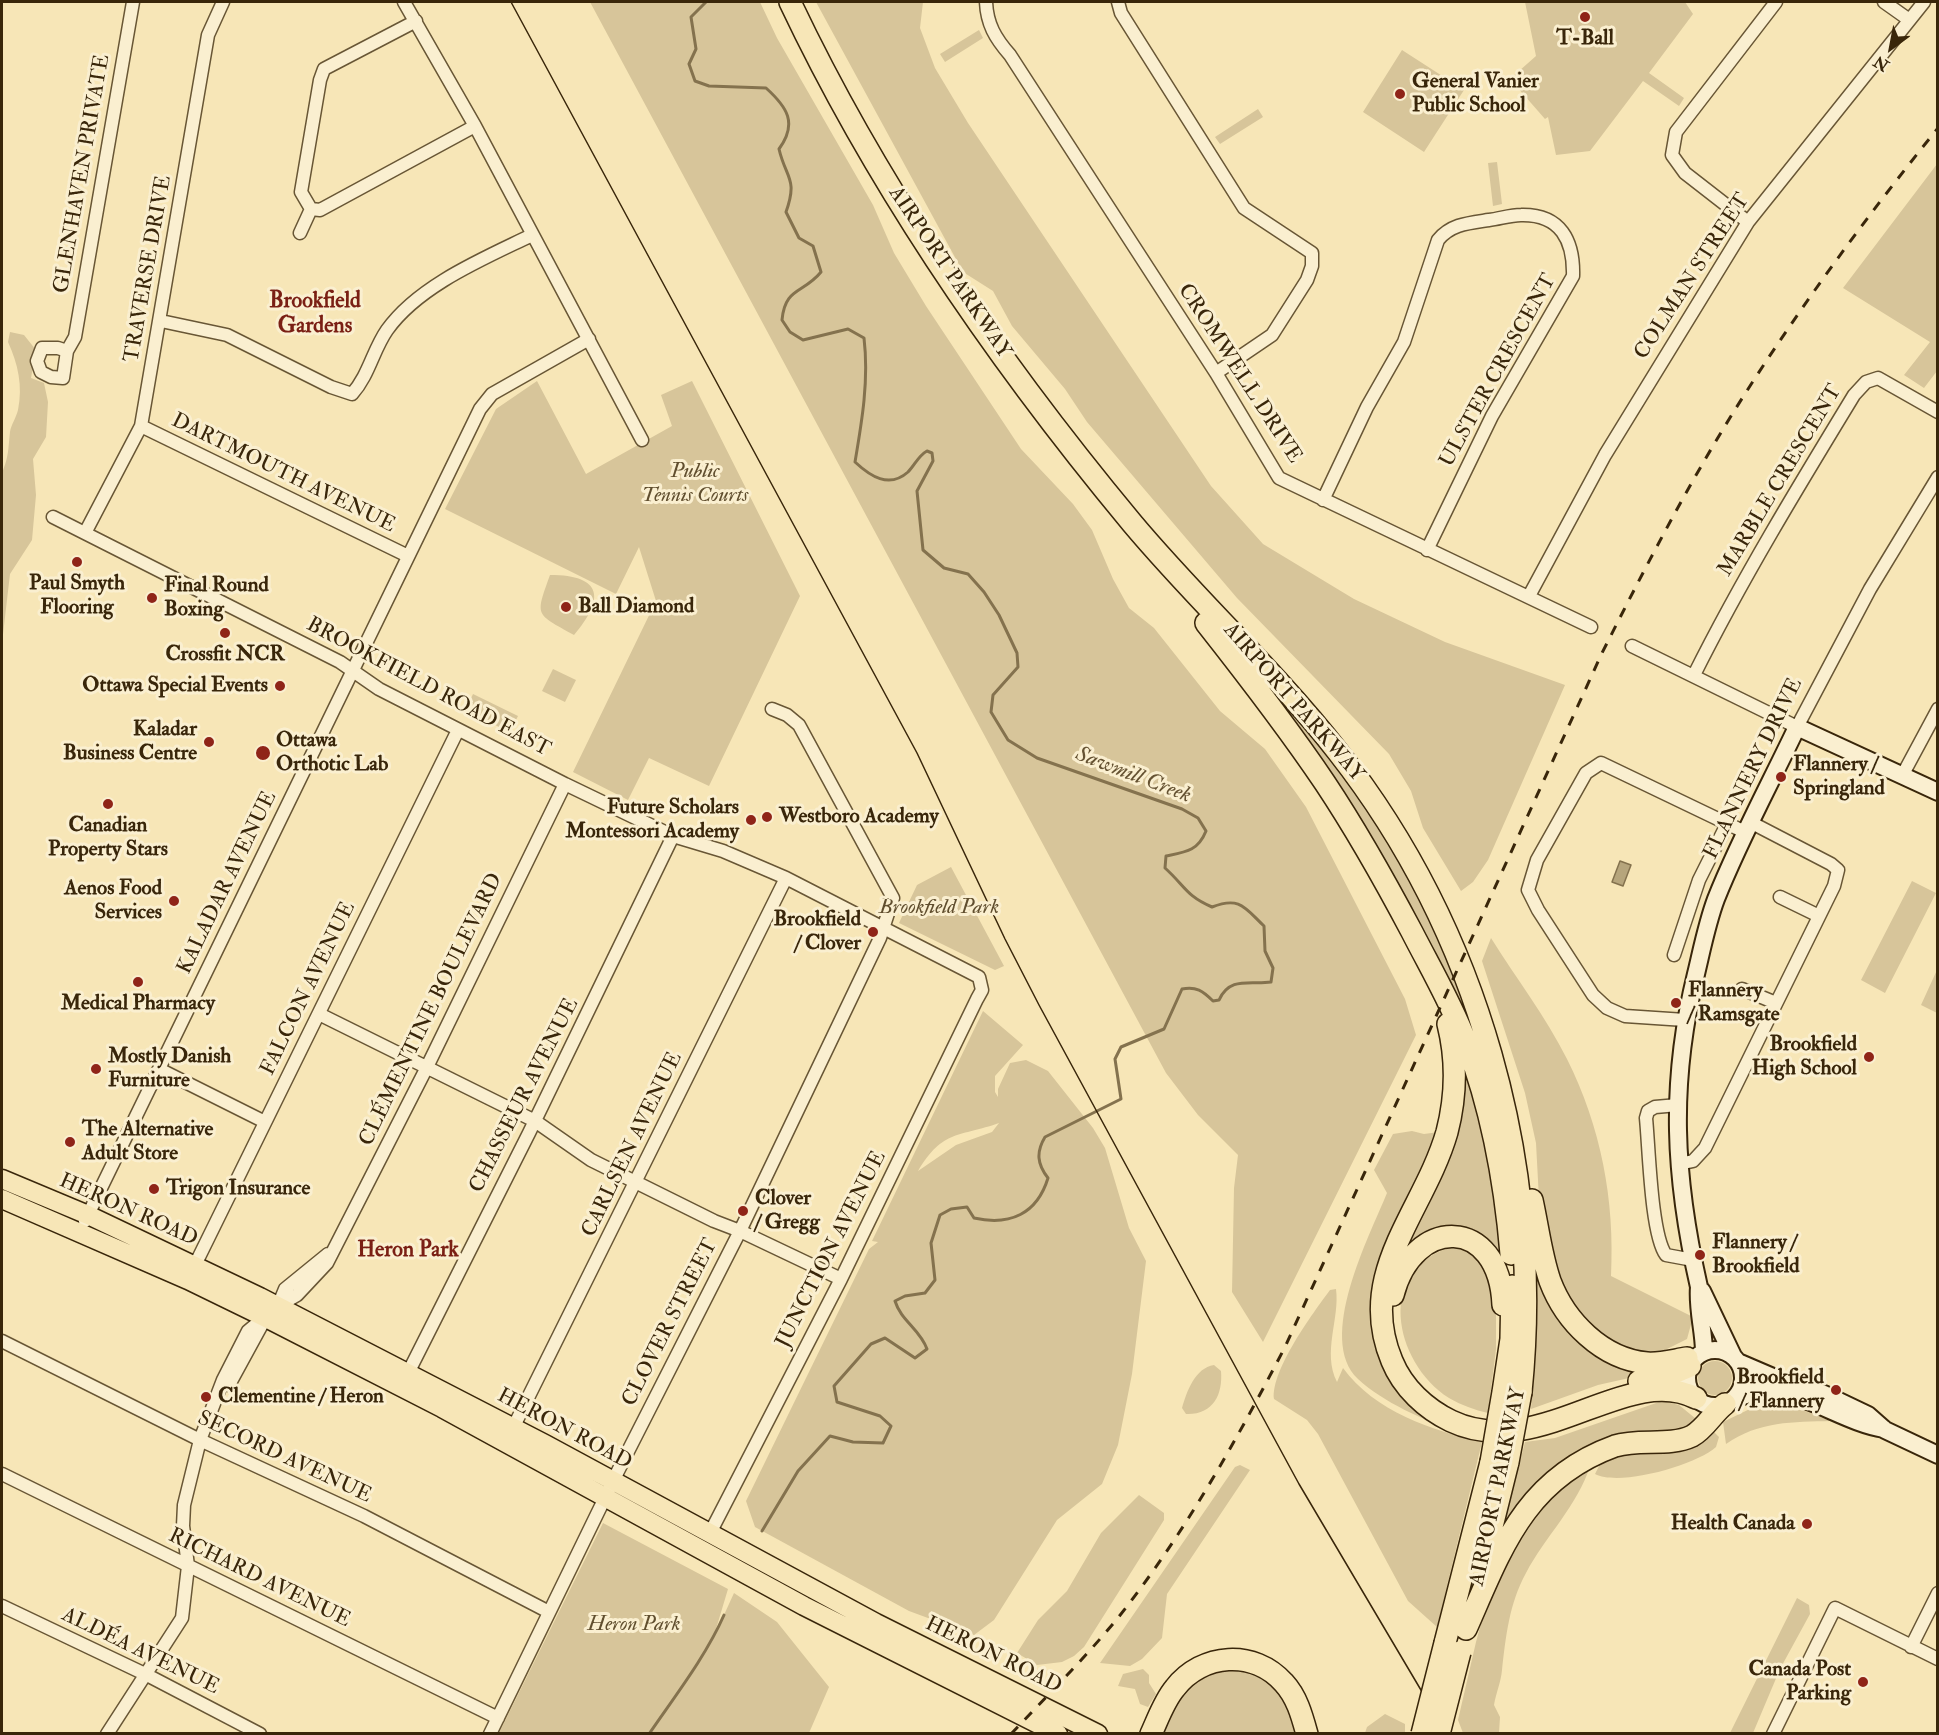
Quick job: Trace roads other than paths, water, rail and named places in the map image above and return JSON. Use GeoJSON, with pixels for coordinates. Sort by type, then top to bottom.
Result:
{"type":"FeatureCollection","features":[{"type":"Feature","properties":{"kind":"highway","name":"AIRPORT PARKWAY"},"geometry":{"type":"LineString","coordinates":[[790,2],[860,134],[925,239],[1029,391],[1136,527],[1273,709],[1326,784],[1373,859],[1448,999],[1466,1043],[1485,1104],[1499,1162],[1511,1273],[1512,1392]]}},
{"type":"Feature","properties":{"kind":"highway","name":"AIRPORT PARKWAY"},"geometry":{"type":"LineString","coordinates":[[1136,527],[1300,707],[1367,790],[1408,854],[1437,910],[1470,988],[1487,1038],[1506,1117],[1522,1214],[1526,1302],[1500,1462],[1466,1629],[1453,1648],[1422,1734]]}},
{"type":"Feature","properties":{"kind":"highway"},"geometry":{"type":"LineString","coordinates":[[1428,964],[1450,1033],[1454,1094],[1443,1144],[1395,1249],[1385,1280],[1381,1327],[1395,1368],[1414,1395],[1432,1410],[1462,1426],[1484,1431],[1525,1431],[1640,1394],[1675,1390],[1696,1398]]}},
{"type":"Feature","properties":{"kind":"highway"},"geometry":{"type":"LineString","coordinates":[[1487,1038],[1514,1118],[1550,1279],[1565,1310],[1589,1337],[1611,1351],[1632,1360],[1658,1363],[1697,1358]]}},
{"type":"Feature","properties":{"kind":"highway"},"geometry":{"type":"LineString","coordinates":[[1512,1392],[1503,1302],[1496,1265],[1490,1254],[1474,1243],[1453,1237],[1436,1240],[1419,1250],[1405,1266],[1392,1298],[1392,1318],[1403,1356],[1415,1377],[1436,1398],[1455,1410],[1486,1420],[1527,1419],[1623,1385],[1664,1377],[1697,1358]]}},
{"type":"Feature","properties":{"kind":"highway"},"geometry":{"type":"LineString","coordinates":[[1466,1629],[1512,1529],[1526,1510],[1553,1484],[1591,1458],[1616,1446],[1692,1436],[1728,1402]]}},
{"type":"Feature","properties":{"kind":"highway","name":"AIRPORT PARKWAY"},"geometry":{"type":"LineString","coordinates":[[1439,1734],[1453,1648],[1500,1462]]}},
{"type":"Feature","properties":{"kind":"highway"},"geometry":{"type":"LineString","coordinates":[[1151,1734],[1168,1699],[1189,1674],[1207,1664],[1227,1659],[1250,1661],[1271,1671],[1285,1684],[1297,1702],[1307,1734]]}},
{"type":"Feature","properties":{"kind":"main road","name":"HERON ROAD"},"geometry":{"type":"LineString","coordinates":[[2,1179],[88,1215],[195,1265],[401,1386],[608,1489],[709,1535],[876,1623],[1066,1730]]}},
{"type":"Feature","properties":{"kind":"main road","name":"HERON ROAD"},"geometry":{"type":"LineString","coordinates":[[2,1199],[272,1312],[408,1373],[513,1428],[608,1489],[804,1606],[974,1692],[1066,1730],[1098,1734]]}},
{"type":"Feature","properties":{"kind":"main road"},"geometry":{"type":"LineString","coordinates":[[974,1692],[1015,1720],[1028,1734]]}},
{"type":"Feature","properties":{"kind":"street","name":"GLENHAVEN PRIVATE"},"geometry":{"type":"LineString","coordinates":[[68,351],[75,337],[133,2]]}},
{"type":"Feature","properties":{"kind":"street","name":"TRAVERSE DRIVE"},"geometry":{"type":"LineString","coordinates":[[85,533],[141,426],[161,321],[208,34],[223,2]]}},
{"type":"Feature","properties":{"kind":"street"},"geometry":{"type":"LineString","coordinates":[[404,2],[475,126],[642,440]]}},
{"type":"Feature","properties":{"kind":"street","name":"CROMWELL DRIVE"},"geometry":{"type":"LineString","coordinates":[[986,2],[986,17],[995,38],[1010,55],[1216,373],[1279,478],[1590,627]]}},
{"type":"Feature","properties":{"kind":"street"},"geometry":{"type":"LineString","coordinates":[[1118,2],[1121,13],[1244,208],[1312,253],[1312,266],[1307,280],[1272,335],[1216,373]]}},
{"type":"Feature","properties":{"kind":"street"},"geometry":{"type":"LineString","coordinates":[[1748,222],[1685,173],[1672,154],[1676,132],[1776,2]]}},
{"type":"Feature","properties":{"kind":"street"},"geometry":{"type":"LineString","coordinates":[[1884,2],[1908,19]]}},
{"type":"Feature","properties":{"kind":"street","name":"COLMAN STREET"},"geometry":{"type":"LineString","coordinates":[[1529,596],[1605,454],[1748,222],[1908,19],[1924,2]]}},
{"type":"Feature","properties":{"kind":"street"},"geometry":{"type":"LineString","coordinates":[[416,21],[324,69],[320,80],[301,192],[304,201],[311,209],[320,210],[475,126]]}},
{"type":"Feature","properties":{"kind":"street"},"geometry":{"type":"LineString","coordinates":[[300,233],[311,209]]}},
{"type":"Feature","properties":{"kind":"street","name":"ULSTER CRESCENT"},"geometry":{"type":"LineString","coordinates":[[1323,500],[1367,406],[1404,342],[1438,240],[1446,231],[1460,225],[1521,214],[1543,218],[1557,225],[1564,233],[1574,253],[1573,276],[1492,416],[1427,550]]}},
{"type":"Feature","properties":{"kind":"street"},"geometry":{"type":"LineString","coordinates":[[161,321],[227,335],[331,387],[352,394],[363,381],[387,330],[418,297],[481,260],[532,235]]}},
{"type":"Feature","properties":{"kind":"street","name":"KALADAR AVENUE"},"geometry":{"type":"LineString","coordinates":[[79,1233],[480,409],[492,394],[589,339]]}},
{"type":"Feature","properties":{"kind":"street","name":"MARBLE CRESCENT"},"geometry":{"type":"LineString","coordinates":[[1694,675],[1721,620],[1783,512],[1860,388],[1866,382],[1878,378],[1938,412]]}},
{"type":"Feature","properties":{"kind":"street","name":"DARTMOUTH AVENUE"},"geometry":{"type":"LineString","coordinates":[[141,426],[408,556]]}},
{"type":"Feature","properties":{"kind":"street","name":"FLANNERY DRIVE"},"geometry":{"type":"LineString","coordinates":[[1736,1359],[1700,1287],[1682,1201],[1678,1105],[1679,1060],[1685,1020],[1716,900],[1749,828],[1797,727],[1870,589],[1938,477]]}},
{"type":"Feature","properties":{"kind":"street","name":"BROOKFIELD ROAD EAST"},"geometry":{"type":"LineString","coordinates":[[53,517],[354,671],[379,689],[565,784],[673,836],[723,851],[786,879],[977,975],[981,980]]}},
{"type":"Feature","properties":{"kind":"street"},"geometry":{"type":"LineString","coordinates":[[1632,646],[1797,727],[1938,792]]}},
{"type":"Feature","properties":{"kind":"street","name":"CLOVER STREET"},"geometry":{"type":"LineString","coordinates":[[490,1734],[608,1489],[740,1231],[884,930],[893,898],[800,725],[772,709]]}},
{"type":"Feature","properties":{"kind":"street"},"geometry":{"type":"LineString","coordinates":[[1902,776],[1938,709]]}},
{"type":"Feature","properties":{"kind":"street","name":"FALCON AVENUE"},"geometry":{"type":"LineString","coordinates":[[195,1265],[458,730]]}},
{"type":"Feature","properties":{"kind":"street"},"geometry":{"type":"LineString","coordinates":[[1679,1164],[1693,1161],[1705,1148],[1834,886],[1838,870],[1832,864],[1749,828],[1727,824],[1610,767],[1595,765],[1586,773],[1537,860],[1528,890],[1538,910],[1593,995],[1607,1008],[1625,1016],[1685,1020]]}},
{"type":"Feature","properties":{"kind":"street","name":"CLÉMENTINE BOULEVARD"},"geometry":{"type":"LineString","coordinates":[[107,1734],[182,1618],[188,1566],[183,1526],[184,1505],[200,1440],[224,1380],[248,1331],[272,1312],[285,1289],[332,1252],[426,1069],[565,784]]}},
{"type":"Feature","properties":{"kind":"street","name":"FLANNERY DRIVE"},"geometry":{"type":"LineString","coordinates":[[1674,955],[1699,880],[1727,824]]}},
{"type":"Feature","properties":{"kind":"street","name":"CHASSEUR AVENUE"},"geometry":{"type":"LineString","coordinates":[[408,1373],[536,1121],[673,836]]}},
{"type":"Feature","properties":{"kind":"street","name":"CARLSEN AVENUE"},"geometry":{"type":"LineString","coordinates":[[513,1428],[637,1183],[786,879]]}},
{"type":"Feature","properties":{"kind":"street"},"geometry":{"type":"LineString","coordinates":[[1780,897],[1819,916]]}},
{"type":"Feature","properties":{"kind":"street","name":"JUNCTION AVENUE"},"geometry":{"type":"LineString","coordinates":[[709,1535],[841,1280],[982,990],[981,980]]}},
{"type":"Feature","properties":{"kind":"street"},"geometry":{"type":"LineString","coordinates":[[1742,989],[1776,1004]]}},
{"type":"Feature","properties":{"kind":"street"},"geometry":{"type":"LineString","coordinates":[[319,1014],[426,1069],[536,1121],[591,1160],[841,1280]]}},
{"type":"Feature","properties":{"kind":"street"},"geometry":{"type":"LineString","coordinates":[[159,1069],[265,1122]]}},
{"type":"Feature","properties":{"kind":"street"},"geometry":{"type":"LineString","coordinates":[[1678,1105],[1655,1107],[1648,1111],[1646,1118],[1652,1185],[1659,1246],[1666,1255],[1693,1260]]}},
{"type":"Feature","properties":{"kind":"street","name":"FLANNERY DRIVE"},"geometry":{"type":"LineString","coordinates":[[1697,1358],[1704,1329],[1698,1299],[1700,1287]]}},
{"type":"Feature","properties":{"kind":"street","name":"SECORD AVENUE"},"geometry":{"type":"LineString","coordinates":[[2,1341],[200,1440],[364,1516],[549,1612]]}},
{"type":"Feature","properties":{"kind":"street"},"geometry":{"type":"LineString","coordinates":[[1885,1430],[1868,1415],[1824,1394],[1787,1383],[1716,1350],[1697,1358],[1688,1385],[1696,1398],[1709,1405],[1728,1402],[1750,1392],[1772,1392],[1826,1407],[1864,1426],[1885,1430],[1938,1455]]}},
{"type":"Feature","properties":{"kind":"street"},"geometry":{"type":"LineString","coordinates":[[1728,1402],[1743,1383],[1736,1359]]}},
{"type":"Feature","properties":{"kind":"street","name":"RICHARD AVENUE"},"geometry":{"type":"LineString","coordinates":[[2,1474],[498,1718]]}},
{"type":"Feature","properties":{"kind":"street"},"geometry":{"type":"LineString","coordinates":[[1911,1647],[1938,1593]]}},
{"type":"Feature","properties":{"kind":"street","name":"ALDÉA AVENUE"},"geometry":{"type":"LineString","coordinates":[[2,1606],[147,1674],[260,1734]]}},
{"type":"Feature","properties":{"kind":"street"},"geometry":{"type":"LineString","coordinates":[[1773,1734],[1835,1608],[1938,1659]]}},
{"type":"Feature","properties":{"kind":"waterway","name":"Sawmill Creek"},"geometry":{"type":"LineString","coordinates":[[706,2],[691,17],[696,49],[689,64],[695,81],[709,86],[766,88],[780,102],[788,116],[788,131],[779,149],[791,185],[786,212],[799,238],[813,246],[821,272],[791,296],[784,309],[782,320],[790,332],[803,340],[848,329],[864,338],[865,385],[855,462],[873,476],[894,480],[908,472],[924,453],[927,451],[932,453],[933,461],[917,491],[923,550],[944,568],[968,574],[984,592],[999,615],[1017,653],[1018,667],[993,695],[991,712],[1008,740],[1037,758],[1182,809],[1198,818],[1206,831],[1203,838],[1190,850],[1166,856],[1165,868],[1191,895],[1203,903],[1212,907],[1236,903],[1247,909],[1264,926],[1265,951],[1273,968],[1271,982],[1241,983],[1229,987],[1219,1000],[1213,1001],[1195,989],[1182,989],[1164,1029],[1121,1047],[1115,1059],[1121,1099],[1045,1137],[1039,1158],[1048,1178],[1037,1201],[1029,1209],[1010,1218],[999,1220],[974,1218],[967,1207],[951,1209],[940,1215],[931,1243],[935,1280],[925,1293],[905,1296],[895,1301],[927,1349],[915,1358],[885,1338],[871,1344],[834,1386],[837,1402],[880,1416],[891,1426],[883,1443],[853,1442],[830,1436],[798,1471],[762,1531]]}},
{"type":"Feature","properties":{"kind":"waterway","name":"Sawmill Creek"},"geometry":{"type":"LineString","coordinates":[[649,1734],[699,1661],[724,1615]]}},
{"type":"Feature","properties":{"kind":"tram line"},"geometry":{"type":"LineString","coordinates":[[511,2],[917,753],[1005,939],[1039,1005],[1299,1484],[1447,1734]]}},
{"type":"Feature","properties":{"kind":"railway"},"geometry":{"type":"LineString","coordinates":[[1011,1734],[1117,1619],[1165,1554],[1208,1487],[1285,1347],[1602,653],[1655,551],[1710,451],[1794,319],[1938,128]]}},
{"type":"Feature","properties":{"kind":"place","name":"T-Ball"},"geometry":{"type":"Point","coordinates":[1585,17]}},
{"type":"Feature","properties":{"kind":"place","name":"General Vanier Public School"},"geometry":{"type":"Point","coordinates":[1400,94]}},
{"type":"Feature","properties":{"kind":"place","name":"Paul Smyth Flooring"},"geometry":{"type":"Point","coordinates":[77,562]}},
{"type":"Feature","properties":{"kind":"place","name":"Final Round Boxing"},"geometry":{"type":"Point","coordinates":[152,598]}},
{"type":"Feature","properties":{"kind":"place","name":"Ball Diamond"},"geometry":{"type":"Point","coordinates":[566,607]}},
{"type":"Feature","properties":{"kind":"place","name":"Crossfit NCR"},"geometry":{"type":"Point","coordinates":[225,633]}},
{"type":"Feature","properties":{"kind":"place","name":"Ottawa Special Events"},"geometry":{"type":"Point","coordinates":[280,686]}},
{"type":"Feature","properties":{"kind":"place","name":"Kaladar Business Centre"},"geometry":{"type":"Point","coordinates":[209,742]}},
{"type":"Feature","properties":{"kind":"place","name":"Ottawa Orthotic Lab"},"geometry":{"type":"Point","coordinates":[263,753]}},
{"type":"Feature","properties":{"kind":"place","name":"Flannery / Springland"},"geometry":{"type":"Point","coordinates":[1781,777]}},
{"type":"Feature","properties":{"kind":"place","name":"Canadian Property Stars"},"geometry":{"type":"Point","coordinates":[108,804]}},
{"type":"Feature","properties":{"kind":"place","name":"Westboro Academy"},"geometry":{"type":"Point","coordinates":[767,817]}},
{"type":"Feature","properties":{"kind":"place","name":"Future Scholars Montessori Academy"},"geometry":{"type":"Point","coordinates":[751,820]}},
{"type":"Feature","properties":{"kind":"place","name":"Aenos Food Services"},"geometry":{"type":"Point","coordinates":[174,901]}},
{"type":"Feature","properties":{"kind":"place","name":"Brookfield / Clover"},"geometry":{"type":"Point","coordinates":[873,932]}},
{"type":"Feature","properties":{"kind":"place","name":"Medical Pharmacy"},"geometry":{"type":"Point","coordinates":[138,982]}},
{"type":"Feature","properties":{"kind":"place","name":"Flannery / Ramsgate"},"geometry":{"type":"Point","coordinates":[1676,1003]}},
{"type":"Feature","properties":{"kind":"place","name":"Brookfield High School"},"geometry":{"type":"Point","coordinates":[1869,1057]}},
{"type":"Feature","properties":{"kind":"place","name":"Mostly Danish Furniture"},"geometry":{"type":"Point","coordinates":[96,1069]}},
{"type":"Feature","properties":{"kind":"place","name":"The Alternative Adult Store"},"geometry":{"type":"Point","coordinates":[70,1142]}},
{"type":"Feature","properties":{"kind":"place","name":"Trigon Insurance"},"geometry":{"type":"Point","coordinates":[154,1189]}},
{"type":"Feature","properties":{"kind":"place","name":"Clover / Gregg"},"geometry":{"type":"Point","coordinates":[743,1211]}},
{"type":"Feature","properties":{"kind":"place","name":"Flannery / Brookfield"},"geometry":{"type":"Point","coordinates":[1700,1255]}},
{"type":"Feature","properties":{"kind":"place","name":"Brookfield / Flannery"},"geometry":{"type":"Point","coordinates":[1836,1390]}},
{"type":"Feature","properties":{"kind":"place","name":"Clementine / Heron"},"geometry":{"type":"Point","coordinates":[206,1397]}},
{"type":"Feature","properties":{"kind":"place","name":"Health Canada"},"geometry":{"type":"Point","coordinates":[1807,1524]}},
{"type":"Feature","properties":{"kind":"place","name":"Canada Post Parking"},"geometry":{"type":"Point","coordinates":[1863,1682]}},
{"type":"Feature","properties":{"kind":"district","name":"Brookfield Gardens"},"geometry":{"type":"Point","coordinates":[315,314]}},
{"type":"Feature","properties":{"kind":"district","name":"Heron Park"},"geometry":{"type":"Point","coordinates":[408,1251]}},
{"type":"Feature","properties":{"kind":"park label","name":"Public Tennis Courts"},"geometry":{"type":"Point","coordinates":[695,484]}},
{"type":"Feature","properties":{"kind":"park label","name":"Brookfield Park"},"geometry":{"type":"Point","coordinates":[939,908]}}]}
